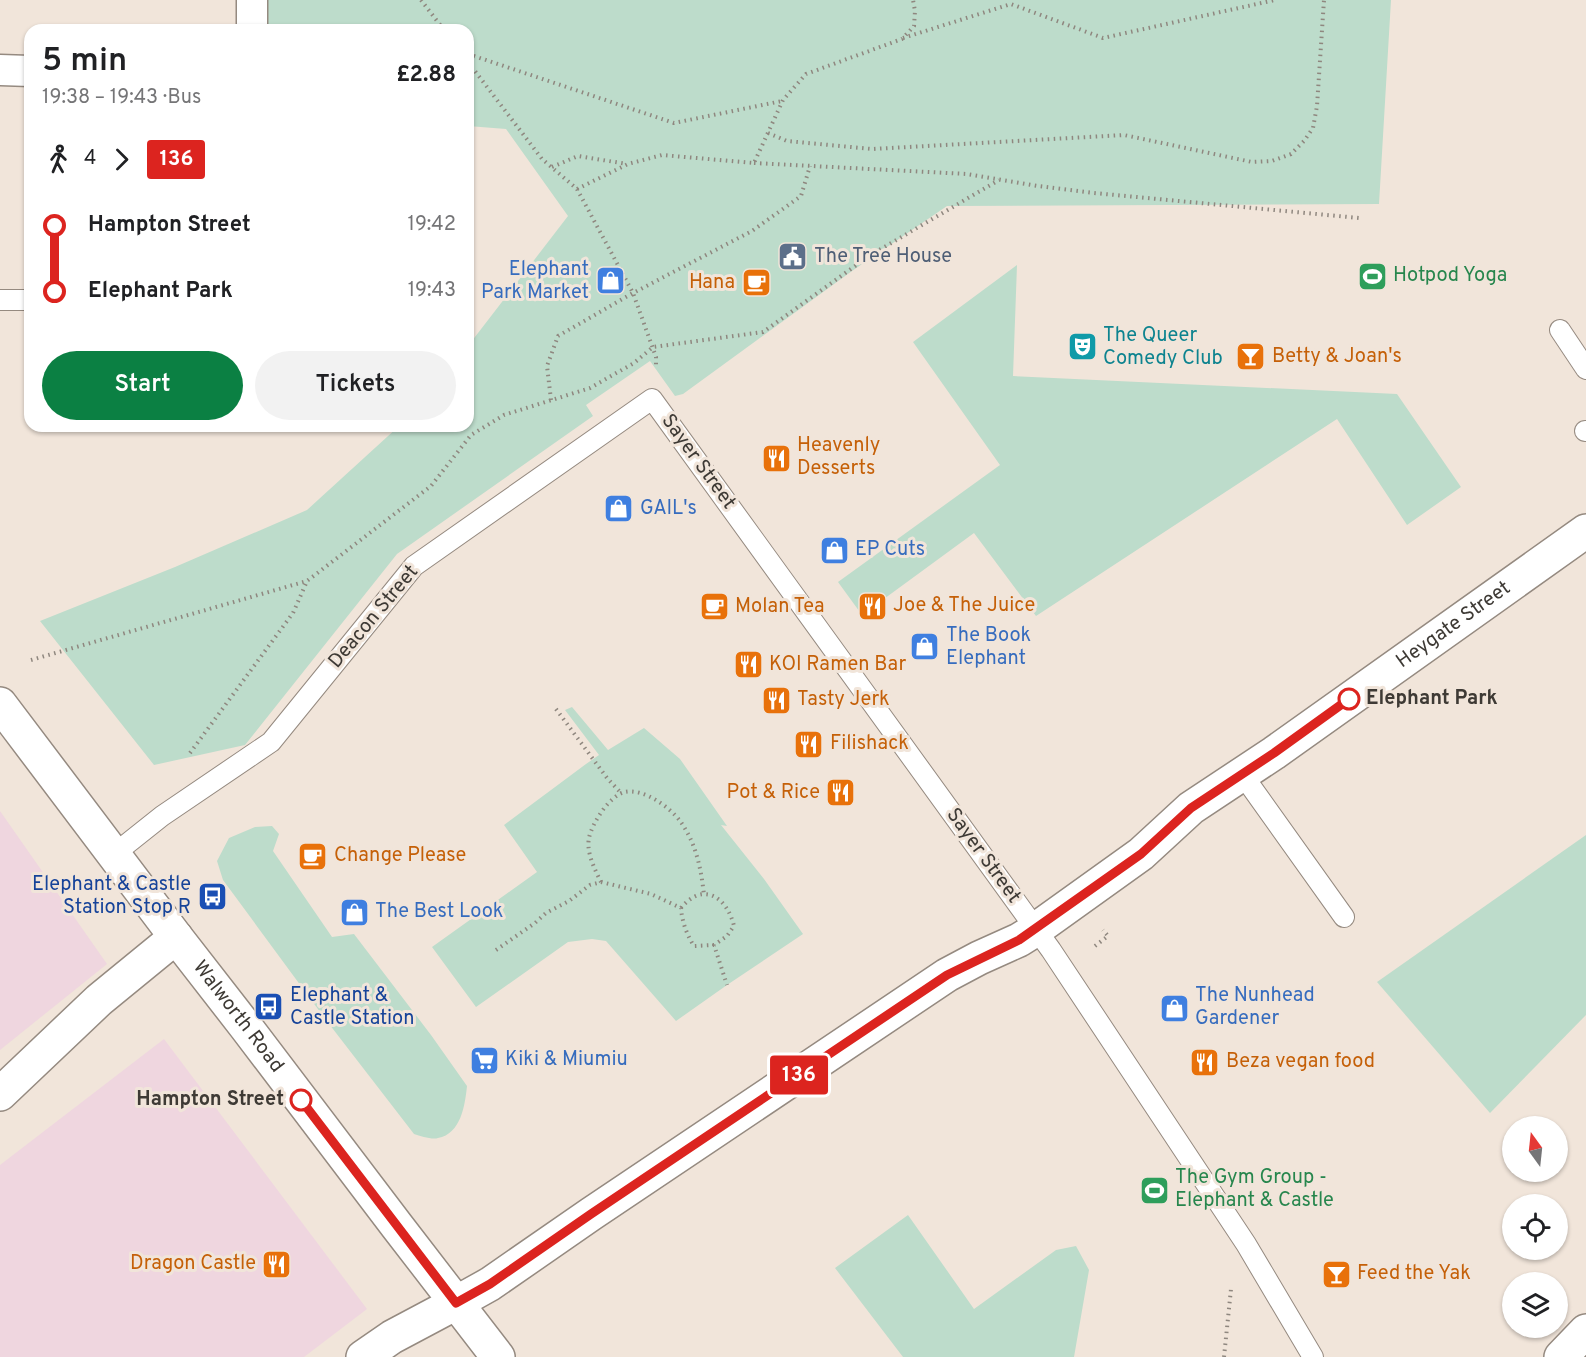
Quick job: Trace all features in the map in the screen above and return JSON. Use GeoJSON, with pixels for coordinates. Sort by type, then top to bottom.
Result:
{"type":"FeatureCollection","features":[{"type":"Feature","properties":{"kind":"street"},"geometry":{"type":"LineString","coordinates":[[252,0],[252,24]]}},
{"type":"Feature","properties":{"kind":"street"},"geometry":{"type":"LineString","coordinates":[[0,70],[24,71]]}},
{"type":"Feature","properties":{"kind":"street","name":"Heygate Street"},"geometry":{"type":"LineString","coordinates":[[363,1357],[392,1337],[490,1284],[947,975],[1035,930],[1141,854],[1191,808],[1586,531]]}},
{"type":"Feature","properties":{"kind":"street","name":"Walworth Road"},"geometry":{"type":"LineString","coordinates":[[0,704],[498,1357]]}},
{"type":"Feature","properties":{"kind":"street"},"geometry":{"type":"LineString","coordinates":[[0,1094],[99,1000],[176,937]]}},
{"type":"Feature","properties":{"kind":"street"},"geometry":{"type":"LineString","coordinates":[[1561,1357],[1586,1331]]}},
{"type":"Feature","properties":{"kind":"lane"},"geometry":{"type":"LineString","coordinates":[[0,300],[24,300]]}},
{"type":"Feature","properties":{"kind":"lane"},"geometry":{"type":"LineString","coordinates":[[1560,330],[1586,369]]}},
{"type":"Feature","properties":{"kind":"lane","name":"Deacon Street"},"geometry":{"type":"LineString","coordinates":[[113,855],[162,816],[271,742],[414,566],[652,399]]}},
{"type":"Feature","properties":{"kind":"lane","name":"Sayer Street"},"geometry":{"type":"LineString","coordinates":[[652,399],[1051,950],[1246,1244],[1313,1357]]}},
{"type":"Feature","properties":{"kind":"lane"},"geometry":{"type":"LineString","coordinates":[[1242,774],[1344,917]]}},
{"type":"Feature","properties":{"kind":"path"},"geometry":{"type":"LineString","coordinates":[[421,0],[439,24]]}},
{"type":"Feature","properties":{"kind":"path"},"geometry":{"type":"LineString","coordinates":[[902,39],[914,26],[913,0]]}},
{"type":"Feature","properties":{"kind":"path"},"geometry":{"type":"LineString","coordinates":[[1004,0],[1103,38],[1275,0]]}},
{"type":"Feature","properties":{"kind":"path"},"geometry":{"type":"LineString","coordinates":[[768,133],[787,141],[872,149],[1124,135],[1252,162],[1272,161],[1291,154],[1313,128],[1317,106],[1324,0]]}},
{"type":"Feature","properties":{"kind":"path"},"geometry":{"type":"LineString","coordinates":[[754,163],[783,101],[806,74],[902,39],[1011,4]]}},
{"type":"Feature","properties":{"kind":"path"},"geometry":{"type":"LineString","coordinates":[[474,56],[674,123],[783,101]]}},
{"type":"Feature","properties":{"kind":"path"},"geometry":{"type":"LineString","coordinates":[[474,73],[542,159],[577,189],[633,293],[653,347],[656,368]]}},
{"type":"Feature","properties":{"kind":"path"},"geometry":{"type":"LineString","coordinates":[[577,189],[628,164],[662,154],[754,163],[967,174],[1094,193],[1359,218]]}},
{"type":"Feature","properties":{"kind":"path"},"geometry":{"type":"LineString","coordinates":[[552,167],[578,156],[628,164]]}},
{"type":"Feature","properties":{"kind":"path"},"geometry":{"type":"LineString","coordinates":[[550,400],[547,366],[558,336],[633,293],[752,231],[801,196],[810,166]]}},
{"type":"Feature","properties":{"kind":"path"},"geometry":{"type":"LineString","coordinates":[[32,660],[307,581],[431,486],[471,435],[504,415],[590,388],[634,363],[653,347],[764,332],[869,256],[999,180]]}},
{"type":"Feature","properties":{"kind":"path"},"geometry":{"type":"LineString","coordinates":[[188,755],[293,613],[307,581]]}},
{"type":"Feature","properties":{"kind":"path"},"geometry":{"type":"LineString","coordinates":[[556,709],[621,794]]}},
{"type":"Feature","properties":{"kind":"path"},"geometry":{"type":"LineString","coordinates":[[601,882],[590,852],[589,839],[604,809],[615,797],[624,792],[634,792],[660,801],[679,819],[697,854],[704,895]]}},
{"type":"Feature","properties":{"kind":"path"},"geometry":{"type":"LineString","coordinates":[[496,950],[546,913],[569,901],[590,885],[601,882],[651,894],[681,908]]}},
{"type":"Feature","properties":{"kind":"path"},"geometry":{"type":"LineString","coordinates":[[704,895],[714,896],[725,904],[732,916],[734,926],[727,936],[714,945],[694,946],[686,930],[681,908],[692,898],[704,895]]}},
{"type":"Feature","properties":{"kind":"path"},"geometry":{"type":"LineString","coordinates":[[714,945],[727,985]]}},
{"type":"Feature","properties":{"kind":"path"},"geometry":{"type":"LineString","coordinates":[[1224,1357],[1232,1280],[1246,1244]]}},
{"type":"Feature","properties":{"kind":"shaded area"},"geometry":{"type":"Polygon","coordinates":[[[0,811],[107,964],[0,1050],[0,811]]]}},
{"type":"Feature","properties":{"kind":"shaded area"},"geometry":{"type":"Polygon","coordinates":[[[164,1039],[367,1309],[304,1357],[0,1357],[0,1165],[164,1039]]]}},
{"type":"Feature","properties":{"kind":"green space"},"geometry":{"type":"Polygon","coordinates":[[[260,0],[1391,0],[1379,204],[947,206],[852,271],[683,394],[675,396],[650,361],[586,405],[593,416],[397,554],[245,745],[154,765],[40,621],[175,567],[307,510],[392,432],[474,432],[474,338],[568,216],[506,129],[474,126],[474,24],[257,24],[260,0]]]}},
{"type":"Feature","properties":{"kind":"green space"},"geometry":{"type":"Polygon","coordinates":[[[1017,265],[1013,376],[1397,394],[1461,487],[1407,525],[1337,419],[1036,616],[974,533],[862,615],[838,582],[1000,465],[913,342],[1017,265]]]}},
{"type":"Feature","properties":{"kind":"green space"},"geometry":{"type":"Polygon","coordinates":[[[572,707],[608,750],[644,728],[680,759],[727,826],[721,825],[764,879],[803,934],[676,1021],[606,941],[592,939],[568,942],[476,1007],[432,947],[537,872],[504,825],[599,755],[565,710],[572,707]]]}},
{"type":"Feature","properties":{"kind":"green space"},"geometry":{"type":"Polygon","coordinates":[[[272,826],[279,834],[273,851],[332,937],[354,934],[467,1086],[465,1102],[457,1125],[446,1135],[426,1138],[414,1134],[326,1020],[223,880],[217,861],[229,838],[255,827],[272,826]]]}},
{"type":"Feature","properties":{"kind":"green space"},"geometry":{"type":"Polygon","coordinates":[[[1586,835],[1586,1015],[1490,1113],[1377,982],[1586,835]]]}},
{"type":"Feature","properties":{"kind":"green space"},"geometry":{"type":"Polygon","coordinates":[[[908,1215],[974,1309],[1056,1250],[1076,1246],[1089,1270],[1074,1357],[903,1357],[835,1268],[908,1215]]]}},
{"type":"Feature","properties":{"kind":"bus line","name":"136"},"geometry":{"type":"LineString","coordinates":[[301,1100],[456,1303],[490,1284],[947,975],[1019,940],[1141,854],[1191,808],[1274,753],[1349,699]]}},
{"type":"Feature","properties":{"kind":"place","name":"The Tree House"},"geometry":{"type":"Point","coordinates":[793,257]}},
{"type":"Feature","properties":{"kind":"place","name":"Hotpod Yoga"},"geometry":{"type":"Point","coordinates":[1372,276]}},
{"type":"Feature","properties":{"kind":"place","name":"Elephant Park Market"},"geometry":{"type":"Point","coordinates":[610,281]}},
{"type":"Feature","properties":{"kind":"place","name":"Hana"},"geometry":{"type":"Point","coordinates":[756,283]}},
{"type":"Feature","properties":{"kind":"place","name":"The Queer Comedy Club"},"geometry":{"type":"Point","coordinates":[1082,347]}},
{"type":"Feature","properties":{"kind":"place","name":"Betty & Joan's"},"geometry":{"type":"Point","coordinates":[1251,357]}},
{"type":"Feature","properties":{"kind":"place","name":"Heavenly Desserts"},"geometry":{"type":"Point","coordinates":[776,458]}},
{"type":"Feature","properties":{"kind":"place","name":"GAIL's"},"geometry":{"type":"Point","coordinates":[619,509]}},
{"type":"Feature","properties":{"kind":"place","name":"EP Cuts"},"geometry":{"type":"Point","coordinates":[834,550]}},
{"type":"Feature","properties":{"kind":"place","name":"Joe & The Juice"},"geometry":{"type":"Point","coordinates":[872,606]}},
{"type":"Feature","properties":{"kind":"place","name":"Molan Tea"},"geometry":{"type":"Point","coordinates":[714,607]}},
{"type":"Feature","properties":{"kind":"place","name":"The Book Elephant"},"geometry":{"type":"Point","coordinates":[925,647]}},
{"type":"Feature","properties":{"kind":"place","name":"KOI Ramen Bar"},"geometry":{"type":"Point","coordinates":[748,665]}},
{"type":"Feature","properties":{"kind":"place","name":"Elephant Park"},"geometry":{"type":"Point","coordinates":[1349,699]}},
{"type":"Feature","properties":{"kind":"place","name":"Tasty Jerk"},"geometry":{"type":"Point","coordinates":[776,700]}},
{"type":"Feature","properties":{"kind":"place","name":"Filishack"},"geometry":{"type":"Point","coordinates":[809,744]}},
{"type":"Feature","properties":{"kind":"place","name":"Pot & Rice"},"geometry":{"type":"Point","coordinates":[841,793]}},
{"type":"Feature","properties":{"kind":"place","name":"Change Please"},"geometry":{"type":"Point","coordinates":[313,856]}},
{"type":"Feature","properties":{"kind":"place","name":"Elephant & Castle Station Stop R"},"geometry":{"type":"Point","coordinates":[212,896]}},
{"type":"Feature","properties":{"kind":"place","name":"The Best Look"},"geometry":{"type":"Point","coordinates":[354,912]}},
{"type":"Feature","properties":{"kind":"place","name":"Elephant & Castle Station"},"geometry":{"type":"Point","coordinates":[269,1007]}},
{"type":"Feature","properties":{"kind":"place","name":"The Nunhead Gardener"},"geometry":{"type":"Point","coordinates":[1174,1008]}},
{"type":"Feature","properties":{"kind":"place","name":"Kiki & Miumiu"},"geometry":{"type":"Point","coordinates":[484,1060]}},
{"type":"Feature","properties":{"kind":"place","name":"Beza vegan food"},"geometry":{"type":"Point","coordinates":[1205,1062]}},
{"type":"Feature","properties":{"kind":"place","name":"Hampton Street"},"geometry":{"type":"Point","coordinates":[301,1100]}},
{"type":"Feature","properties":{"kind":"place","name":"The Gym Group - Elephant & Castle"},"geometry":{"type":"Point","coordinates":[1154,1190]}},
{"type":"Feature","properties":{"kind":"place","name":"Dragon Castle"},"geometry":{"type":"Point","coordinates":[277,1264]}},
{"type":"Feature","properties":{"kind":"place","name":"Feed the Yak"},"geometry":{"type":"Point","coordinates":[1336,1274]}}]}
